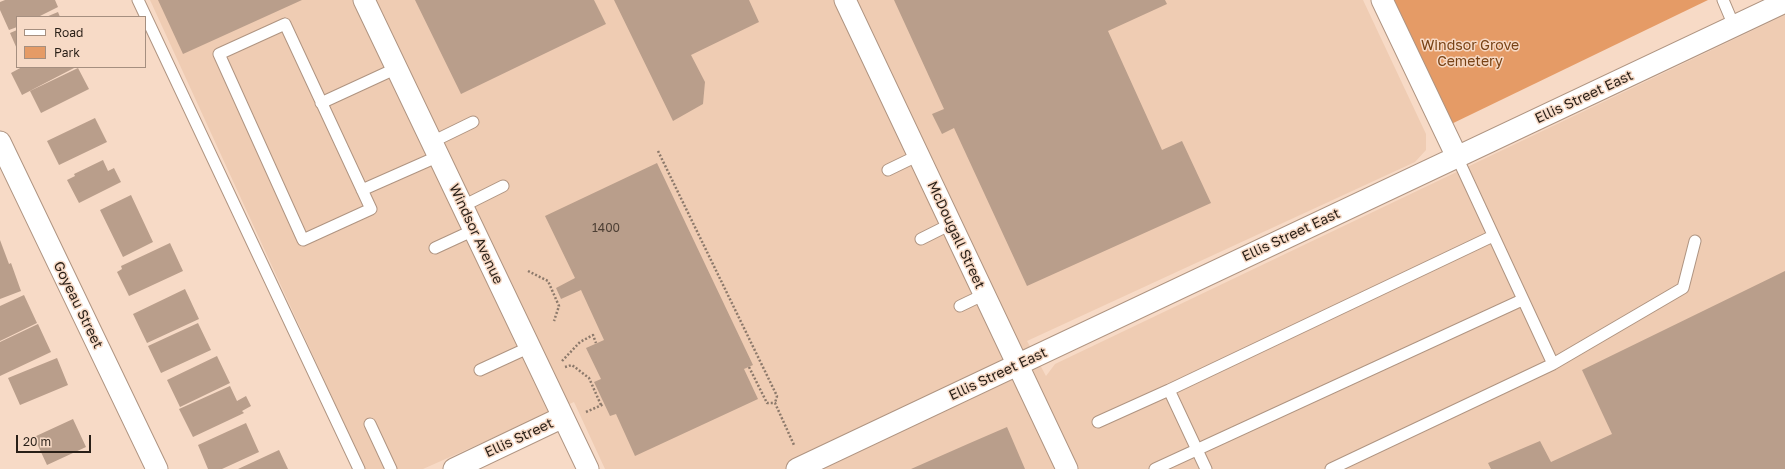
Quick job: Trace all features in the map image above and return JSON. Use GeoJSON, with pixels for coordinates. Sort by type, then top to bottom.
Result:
{"type":"FeatureCollection","features":[{"type":"Feature","properties":{"kind":"street","name":"Windsor Avenue"},"geometry":{"type":"LineString","coordinates":[[364,0],[530,347],[573,416],[588,469]]}},
{"type":"Feature","properties":{"kind":"street","name":"McDougall Street"},"geometry":{"type":"LineString","coordinates":[[845,0],[1067,469]]}},
{"type":"Feature","properties":{"kind":"street"},"geometry":{"type":"LineString","coordinates":[[1382,0],[1457,157]]}},
{"type":"Feature","properties":{"kind":"street","name":"Ellis Street East"},"geometry":{"type":"LineString","coordinates":[[797,460],[826,463],[1018,365],[1785,2]]}},
{"type":"Feature","properties":{"kind":"street","name":"Goyeau Street"},"geometry":{"type":"LineString","coordinates":[[0,142],[157,469]]}},
{"type":"Feature","properties":{"kind":"street","name":"Ellis Street"},"geometry":{"type":"LineString","coordinates":[[454,469],[573,416]]}},
{"type":"Feature","properties":{"kind":"lane"},"geometry":{"type":"LineString","coordinates":[[138,0],[146,16]]}},
{"type":"Feature","properties":{"kind":"lane"},"geometry":{"type":"LineString","coordinates":[[1723,0],[1734,26]]}},
{"type":"Feature","properties":{"kind":"lane"},"geometry":{"type":"LineString","coordinates":[[146,17],[359,469]]}},
{"type":"Feature","properties":{"kind":"lane"},"geometry":{"type":"LineString","coordinates":[[284,24],[320,103],[371,209],[304,240],[219,54],[284,24]]}},
{"type":"Feature","properties":{"kind":"lane"},"geometry":{"type":"LineString","coordinates":[[320,103],[397,68]]}},
{"type":"Feature","properties":{"kind":"lane"},"geometry":{"type":"LineString","coordinates":[[362,190],[435,149],[473,122]]}},
{"type":"Feature","properties":{"kind":"lane"},"geometry":{"type":"LineString","coordinates":[[888,170],[919,155]]}},
{"type":"Feature","properties":{"kind":"lane"},"geometry":{"type":"LineString","coordinates":[[1457,157],[1553,364]]}},
{"type":"Feature","properties":{"kind":"lane"},"geometry":{"type":"LineString","coordinates":[[463,206],[504,186]]}},
{"type":"Feature","properties":{"kind":"lane"},"geometry":{"type":"LineString","coordinates":[[921,239],[951,224]]}},
{"type":"Feature","properties":{"kind":"lane"},"geometry":{"type":"LineString","coordinates":[[435,248],[474,230]]}},
{"type":"Feature","properties":{"kind":"lane"},"geometry":{"type":"LineString","coordinates":[[1098,422],[1169,390],[1493,236]]}},
{"type":"Feature","properties":{"kind":"lane"},"geometry":{"type":"LineString","coordinates":[[1331,469],[1553,364],[1683,288],[1695,241]]}},
{"type":"Feature","properties":{"kind":"lane"},"geometry":{"type":"LineString","coordinates":[[960,306],[984,294]]}},
{"type":"Feature","properties":{"kind":"lane"},"geometry":{"type":"LineString","coordinates":[[1155,469],[1522,300]]}},
{"type":"Feature","properties":{"kind":"lane"},"geometry":{"type":"LineString","coordinates":[[480,370],[530,347]]}},
{"type":"Feature","properties":{"kind":"lane"},"geometry":{"type":"LineString","coordinates":[[1169,390],[1206,469]]}},
{"type":"Feature","properties":{"kind":"lane"},"geometry":{"type":"LineString","coordinates":[[370,424],[391,469]]}},
{"type":"Feature","properties":{"kind":"path"},"geometry":{"type":"LineString","coordinates":[[658,151],[777,396],[775,403],[797,460]]}},
{"type":"Feature","properties":{"kind":"path"},"geometry":{"type":"LineString","coordinates":[[528,271],[548,281],[559,306],[554,321]]}},
{"type":"Feature","properties":{"kind":"path"},"geometry":{"type":"LineString","coordinates":[[558,364],[580,342],[593,335],[596,343]]}},
{"type":"Feature","properties":{"kind":"path"},"geometry":{"type":"LineString","coordinates":[[560,368],[572,366],[589,378],[602,405],[573,416]]}},
{"type":"Feature","properties":{"kind":"path"},"geometry":{"type":"LineString","coordinates":[[748,367],[768,403],[775,403]]}},
{"type":"Feature","properties":{"kind":"shaded area"},"geometry":{"type":"Polygon","coordinates":[[[150,0],[1363,0],[1426,134],[1426,150],[1415,162],[1027,341],[1046,376],[1055,364],[1785,15],[1785,469],[605,469],[574,402],[423,469],[365,469],[150,0]]]}},
{"type":"Feature","properties":{"kind":"green space","name":"Windsor Grove Cemetery"},"geometry":{"type":"Polygon","coordinates":[[[1384,0],[1708,0],[1443,128],[1384,0]]]}},
{"type":"Feature","properties":{"kind":"building"},"geometry":{"type":"Polygon","coordinates":[[[5,0],[55,0],[58,7],[40,16],[16,16],[16,27],[9,30],[0,10],[0,2],[5,0]]]}},
{"type":"Feature","properties":{"kind":"building"},"geometry":{"type":"Polygon","coordinates":[[[158,0],[302,0],[183,54],[158,0]]]}},
{"type":"Feature","properties":{"kind":"building"},"geometry":{"type":"Polygon","coordinates":[[[415,0],[594,0],[606,24],[461,94],[415,0]]]}},
{"type":"Feature","properties":{"kind":"building"},"geometry":{"type":"Polygon","coordinates":[[[614,0],[749,0],[759,22],[691,55],[705,82],[703,104],[673,121],[614,0]]]}},
{"type":"Feature","properties":{"kind":"building"},"geometry":{"type":"Polygon","coordinates":[[[894,0],[1165,0],[1167,4],[1108,31],[1162,150],[1182,141],[1211,203],[1027,286],[954,128],[942,134],[932,114],[944,109],[894,0]]]}},
{"type":"Feature","properties":{"kind":"building"},"geometry":{"type":"Polygon","coordinates":[[[58,12],[60,16],[48,16],[58,12]]]}},
{"type":"Feature","properties":{"kind":"building"},"geometry":{"type":"Polygon","coordinates":[[[16,30],[16,47],[10,33],[16,30]]]}},
{"type":"Feature","properties":{"kind":"building"},"geometry":{"type":"Polygon","coordinates":[[[20,68],[74,68],[22,95],[11,73],[20,68]]]}},
{"type":"Feature","properties":{"kind":"building"},"geometry":{"type":"Polygon","coordinates":[[[78,68],[89,89],[41,113],[30,91],[78,68]]]}},
{"type":"Feature","properties":{"kind":"building"},"geometry":{"type":"Polygon","coordinates":[[[95,118],[107,142],[59,165],[47,141],[95,118]]]}},
{"type":"Feature","properties":{"kind":"building"},"geometry":{"type":"Polygon","coordinates":[[[103,160],[108,171],[114,168],[121,182],[79,203],[67,180],[75,176],[74,174],[103,160]]]}},
{"type":"Feature","properties":{"kind":"building"},"geometry":{"type":"Polygon","coordinates":[[[657,163],[753,365],[744,369],[758,399],[635,456],[616,414],[610,416],[594,382],[601,379],[586,348],[604,340],[581,290],[561,299],[556,288],[575,278],[545,216],[657,163]]]}},
{"type":"Feature","properties":{"kind":"building"},"geometry":{"type":"Polygon","coordinates":[[[131,195],[153,242],[123,257],[100,210],[131,195]]]}},
{"type":"Feature","properties":{"kind":"building"},"geometry":{"type":"Polygon","coordinates":[[[0,240],[9,264],[11,263],[21,291],[0,299],[0,240]]]}},
{"type":"Feature","properties":{"kind":"building"},"geometry":{"type":"Polygon","coordinates":[[[170,243],[183,271],[129,296],[117,272],[122,269],[121,266],[170,243]]]}},
{"type":"Feature","properties":{"kind":"building"},"geometry":{"type":"Polygon","coordinates":[[[1785,271],[1785,469],[1491,469],[1488,463],[1540,441],[1551,462],[1612,434],[1582,370],[1785,271]]]}},
{"type":"Feature","properties":{"kind":"building"},"geometry":{"type":"Polygon","coordinates":[[[185,289],[199,319],[147,343],[133,314],[185,289]]]}},
{"type":"Feature","properties":{"kind":"building"},"geometry":{"type":"Polygon","coordinates":[[[24,295],[37,323],[0,341],[0,306],[24,295]]]}},
{"type":"Feature","properties":{"kind":"building"},"geometry":{"type":"Polygon","coordinates":[[[198,323],[211,350],[161,373],[148,346],[198,323]]]}},
{"type":"Feature","properties":{"kind":"building"},"geometry":{"type":"Polygon","coordinates":[[[38,324],[51,352],[0,376],[0,342],[38,324]]]}},
{"type":"Feature","properties":{"kind":"building"},"geometry":{"type":"Polygon","coordinates":[[[217,356],[230,383],[180,407],[167,380],[217,356]]]}},
{"type":"Feature","properties":{"kind":"building"},"geometry":{"type":"Polygon","coordinates":[[[57,358],[68,385],[20,405],[8,378],[57,358]]]}},
{"type":"Feature","properties":{"kind":"building"},"geometry":{"type":"Polygon","coordinates":[[[230,386],[237,401],[246,396],[251,406],[242,411],[244,413],[193,437],[179,409],[230,386]]]}},
{"type":"Feature","properties":{"kind":"building"},"geometry":{"type":"Polygon","coordinates":[[[73,419],[86,447],[47,465],[34,437],[73,419]]]}},
{"type":"Feature","properties":{"kind":"building"},"geometry":{"type":"Polygon","coordinates":[[[246,423],[259,452],[222,469],[208,469],[198,445],[246,423]]]}},
{"type":"Feature","properties":{"kind":"building"},"geometry":{"type":"Polygon","coordinates":[[[1007,427],[1025,469],[911,469],[970,443],[1007,427]]]}},
{"type":"Feature","properties":{"kind":"building"},"geometry":{"type":"Polygon","coordinates":[[[279,450],[288,469],[238,469],[279,450]]]}}]}
